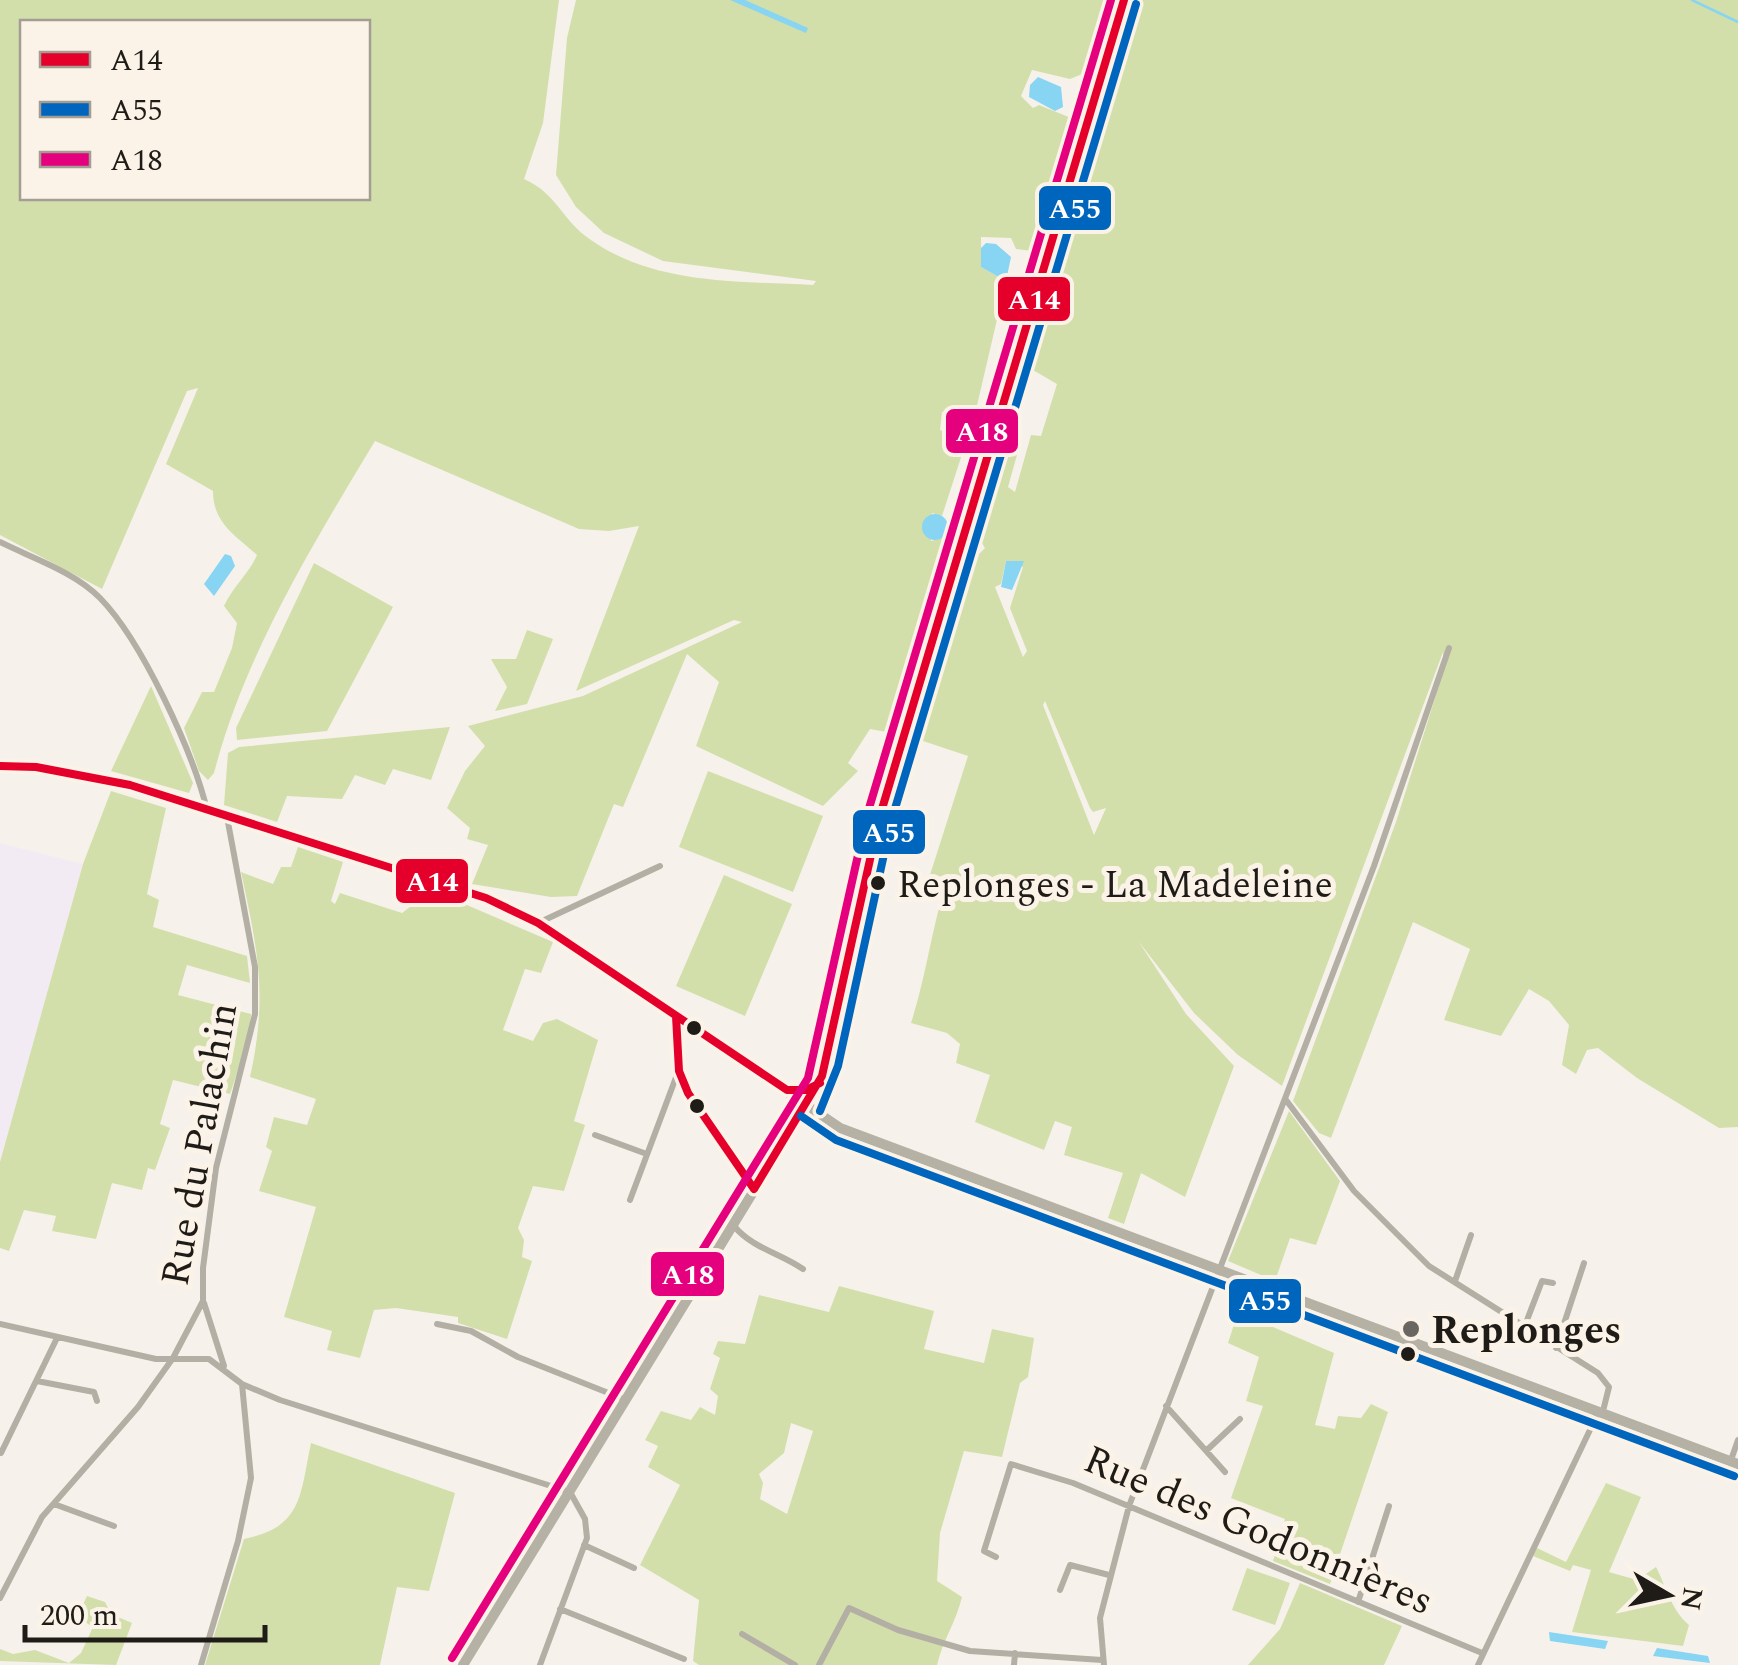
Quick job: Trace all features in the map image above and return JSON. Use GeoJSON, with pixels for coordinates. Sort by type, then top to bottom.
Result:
{"type":"FeatureCollection","features":[{"type":"Feature","properties":{"kind":"main road"},"geometry":{"type":"LineString","coordinates":[[463,1665],[820,1083],[903,737],[1124,0]]}},
{"type":"Feature","properties":{"kind":"main road"},"geometry":{"type":"LineString","coordinates":[[0,766],[75,773],[469,892],[538,923],[840,1128],[1734,1463]]}},
{"type":"Feature","properties":{"kind":"main road"},"geometry":{"type":"LineString","coordinates":[[676,1016],[679,1071],[701,1116],[754,1189]]}},
{"type":"Feature","properties":{"kind":"main road"},"geometry":{"type":"LineString","coordinates":[[787,1090],[806,1090],[820,1083]]}},
{"type":"Feature","properties":{"kind":"street"},"geometry":{"type":"LineString","coordinates":[[0,542],[100,598],[162,697],[207,811]]}},
{"type":"Feature","properties":{"kind":"street"},"geometry":{"type":"LineString","coordinates":[[819,1665],[850,1608],[952,1648],[1103,1662],[1100,1618],[1129,1506],[1374,866],[1448,648]]}},
{"type":"Feature","properties":{"kind":"street","name":"Rue du Palachin"},"geometry":{"type":"LineString","coordinates":[[0,1596],[42,1517],[138,1407],[173,1358],[204,1302],[203,1268],[216,1168],[255,1014],[255,967],[227,817]]}},
{"type":"Feature","properties":{"kind":"street"},"geometry":{"type":"LineString","coordinates":[[538,923],[550,913],[660,866]]}},
{"type":"Feature","properties":{"kind":"street"},"geometry":{"type":"LineString","coordinates":[[630,1200],[644,1153],[679,1071]]}},
{"type":"Feature","properties":{"kind":"street"},"geometry":{"type":"LineString","coordinates":[[1286,1100],[1378,1218],[1429,1266],[1607,1382],[1602,1411],[1478,1665]]}},
{"type":"Feature","properties":{"kind":"street"},"geometry":{"type":"LineString","coordinates":[[596,1134],[644,1153]]}},
{"type":"Feature","properties":{"kind":"street"},"geometry":{"type":"LineString","coordinates":[[733,1225],[750,1243],[779,1253],[803,1270]]}},
{"type":"Feature","properties":{"kind":"street"},"geometry":{"type":"LineString","coordinates":[[1454,1282],[1470,1235]]}},
{"type":"Feature","properties":{"kind":"street"},"geometry":{"type":"LineString","coordinates":[[1556,1348],[1584,1263]]}},
{"type":"Feature","properties":{"kind":"street"},"geometry":{"type":"LineString","coordinates":[[1524,1328],[1542,1281],[1553,1283]]}},
{"type":"Feature","properties":{"kind":"street"},"geometry":{"type":"LineString","coordinates":[[204,1302],[224,1367]]}},
{"type":"Feature","properties":{"kind":"street"},"geometry":{"type":"LineString","coordinates":[[0,1324],[173,1358],[209,1359],[242,1384],[350,1425],[570,1492],[588,1527],[540,1665]]}},
{"type":"Feature","properties":{"kind":"street"},"geometry":{"type":"LineString","coordinates":[[437,1324],[472,1331],[518,1357],[627,1400]]}},
{"type":"Feature","properties":{"kind":"street"},"geometry":{"type":"LineString","coordinates":[[1,1453],[57,1338]]}},
{"type":"Feature","properties":{"kind":"street"},"geometry":{"type":"LineString","coordinates":[[37,1381],[94,1392],[96,1401]]}},
{"type":"Feature","properties":{"kind":"street"},"geometry":{"type":"LineString","coordinates":[[200,1665],[238,1541],[251,1478],[242,1384]]}},
{"type":"Feature","properties":{"kind":"street"},"geometry":{"type":"LineString","coordinates":[[1166,1406],[1226,1472]]}},
{"type":"Feature","properties":{"kind":"street"},"geometry":{"type":"LineString","coordinates":[[1207,1450],[1240,1419]]}},
{"type":"Feature","properties":{"kind":"street"},"geometry":{"type":"LineString","coordinates":[[1734,1463],[1738,1440]]}},
{"type":"Feature","properties":{"kind":"street","name":"Rue des Godonnières"},"geometry":{"type":"LineString","coordinates":[[996,1558],[984,1551],[1011,1464],[1057,1476],[1482,1654]]}},
{"type":"Feature","properties":{"kind":"street"},"geometry":{"type":"LineString","coordinates":[[54,1504],[114,1526]]}},
{"type":"Feature","properties":{"kind":"street"},"geometry":{"type":"LineString","coordinates":[[1358,1602],[1389,1506]]}},
{"type":"Feature","properties":{"kind":"street"},"geometry":{"type":"LineString","coordinates":[[584,1545],[634,1568]]}},
{"type":"Feature","properties":{"kind":"street"},"geometry":{"type":"LineString","coordinates":[[1060,1590],[1070,1565],[1109,1575]]}},
{"type":"Feature","properties":{"kind":"street"},"geometry":{"type":"LineString","coordinates":[[560,1609],[684,1659]]}},
{"type":"Feature","properties":{"kind":"street"},"geometry":{"type":"LineString","coordinates":[[742,1634],[795,1665]]}},
{"type":"Feature","properties":{"kind":"street"},"geometry":{"type":"LineString","coordinates":[[1014,1665],[1015,1653]]}},
{"type":"Feature","properties":{"kind":"shaded area"},"geometry":{"type":"Polygon","coordinates":[[[0,843],[83,864],[0,1162],[0,843]]]}},
{"type":"Feature","properties":{"kind":"green space"},"geometry":{"type":"Polygon","coordinates":[[[0,0],[559,0],[543,123],[524,179],[545,192],[591,240],[642,265],[698,278],[813,285],[816,281],[663,261],[604,233],[576,207],[556,175],[567,38],[576,0],[1110,0],[1092,70],[1070,79],[1032,70],[1021,96],[1033,108],[1039,105],[1081,122],[1032,251],[1016,249],[1011,238],[981,237],[981,267],[1006,281],[975,414],[942,412],[940,430],[966,442],[942,516],[932,513],[931,541],[942,538],[951,544],[949,557],[892,733],[870,729],[848,763],[858,771],[823,806],[696,746],[719,682],[687,654],[623,807],[614,804],[577,896],[551,897],[472,884],[488,845],[467,839],[470,828],[447,808],[465,771],[485,746],[468,726],[583,696],[742,622],[734,620],[576,691],[639,526],[609,531],[579,529],[375,441],[282,602],[243,686],[214,773],[208,780],[199,771],[184,728],[202,692],[214,692],[232,648],[237,623],[224,606],[257,555],[221,520],[213,491],[166,464],[198,388],[187,391],[102,589],[0,535],[0,0]]]}},
{"type":"Feature","properties":{"kind":"green space"},"geometry":{"type":"Polygon","coordinates":[[[1134,0],[1738,0],[1738,1127],[1719,1128],[1637,1078],[1598,1048],[1587,1050],[1576,1074],[1562,1065],[1569,1025],[1549,1001],[1529,989],[1501,1036],[1444,1020],[1470,949],[1413,922],[1331,1138],[1319,1133],[1293,1101],[1396,822],[1443,673],[1443,652],[1282,1086],[1238,1055],[1194,1013],[1139,942],[1186,1014],[1234,1066],[1185,1197],[1141,1173],[1124,1224],[1108,1218],[1123,1173],[1064,1155],[1072,1127],[1055,1121],[1044,1150],[975,1122],[990,1075],[956,1063],[960,1044],[947,1033],[911,1023],[945,886],[929,878],[968,756],[914,738],[971,553],[979,554],[985,548],[974,530],[1001,445],[1017,455],[1008,487],[1015,492],[1031,435],[1041,436],[1057,384],[1026,366],[1134,0]],[[1006,561],[1001,584],[995,587],[1023,657],[1027,651],[1010,608],[1023,567],[1006,561]],[[1045,701],[1043,705],[1094,835],[1106,808],[1093,812],[1090,808],[1045,701]]]}},
{"type":"Feature","properties":{"kind":"green space"},"geometry":{"type":"Polygon","coordinates":[[[314,563],[393,607],[327,731],[237,740],[236,728],[314,563]]]}},
{"type":"Feature","properties":{"kind":"green space"},"geometry":{"type":"Polygon","coordinates":[[[527,630],[553,639],[527,704],[495,711],[507,687],[491,659],[516,659],[527,630]]]}},
{"type":"Feature","properties":{"kind":"green space"},"geometry":{"type":"Polygon","coordinates":[[[151,686],[193,783],[189,793],[111,771],[151,686]]]}},
{"type":"Feature","properties":{"kind":"green space"},"geometry":{"type":"Polygon","coordinates":[[[450,727],[431,780],[393,769],[385,785],[355,775],[342,799],[287,796],[277,822],[224,805],[228,753],[239,747],[450,727]]]}},
{"type":"Feature","properties":{"kind":"green space"},"geometry":{"type":"Polygon","coordinates":[[[708,771],[823,816],[793,892],[679,847],[708,771]]]}},
{"type":"Feature","properties":{"kind":"green space"},"geometry":{"type":"Polygon","coordinates":[[[111,791],[166,808],[147,894],[159,900],[153,927],[247,956],[250,983],[187,965],[178,995],[251,1014],[249,1038],[230,1094],[173,1080],[160,1124],[170,1128],[155,1170],[148,1168],[142,1190],[112,1183],[96,1239],[52,1231],[56,1216],[24,1210],[9,1251],[0,1248],[0,1162],[83,864],[111,791]]]}},
{"type":"Feature","properties":{"kind":"green space"},"geometry":{"type":"Polygon","coordinates":[[[298,847],[343,862],[331,901],[335,904],[340,893],[402,913],[432,890],[553,942],[541,973],[525,969],[503,1030],[533,1041],[543,1023],[557,1019],[598,1040],[574,1121],[585,1125],[564,1191],[533,1186],[518,1228],[524,1240],[522,1257],[532,1261],[507,1339],[458,1323],[458,1317],[396,1308],[374,1310],[360,1358],[327,1350],[332,1331],[284,1317],[316,1207],[259,1191],[272,1151],[266,1147],[274,1117],[307,1125],[316,1099],[250,1077],[259,1022],[259,974],[241,872],[273,884],[281,867],[291,867],[298,847]]]}},
{"type":"Feature","properties":{"kind":"green space"},"geometry":{"type":"Polygon","coordinates":[[[724,875],[792,904],[745,1016],[676,986],[724,875]]]}},
{"type":"Feature","properties":{"kind":"green space"},"geometry":{"type":"Polygon","coordinates":[[[1289,1111],[1340,1181],[1316,1245],[1290,1238],[1275,1281],[1228,1261],[1289,1111]]]}},
{"type":"Feature","properties":{"kind":"green space"},"geometry":{"type":"Polygon","coordinates":[[[839,1286],[934,1311],[924,1349],[984,1363],[992,1329],[1034,1338],[1028,1377],[1020,1383],[1002,1457],[964,1451],[940,1533],[937,1581],[962,1597],[956,1615],[937,1665],[699,1665],[693,1661],[699,1600],[640,1565],[680,1485],[648,1467],[658,1446],[645,1440],[661,1411],[691,1420],[700,1407],[715,1415],[718,1396],[710,1389],[720,1358],[713,1354],[718,1341],[745,1344],[759,1295],[829,1312],[839,1286]],[[791,1423],[784,1453],[759,1474],[763,1483],[760,1499],[787,1514],[813,1431],[791,1423]]]}},
{"type":"Feature","properties":{"kind":"green space"},"geometry":{"type":"Polygon","coordinates":[[[1238,1312],[1334,1353],[1315,1425],[1335,1429],[1338,1416],[1361,1418],[1371,1404],[1388,1412],[1330,1584],[1273,1561],[1285,1519],[1231,1498],[1263,1406],[1246,1401],[1259,1357],[1228,1343],[1238,1312]]]}},
{"type":"Feature","properties":{"kind":"green space"},"geometry":{"type":"Polygon","coordinates":[[[311,1443],[455,1493],[429,1591],[397,1587],[380,1665],[205,1665],[244,1539],[278,1526],[296,1506],[311,1443]]]}},
{"type":"Feature","properties":{"kind":"green space"},"geometry":{"type":"Polygon","coordinates":[[[1606,1483],[1641,1497],[1609,1572],[1637,1580],[1656,1567],[1673,1605],[1689,1625],[1683,1646],[1572,1632],[1591,1570],[1573,1565],[1570,1571],[1533,1556],[1537,1548],[1566,1562],[1606,1483]]]}},
{"type":"Feature","properties":{"kind":"green space"},"geometry":{"type":"Polygon","coordinates":[[[1247,1568],[1290,1583],[1275,1625],[1232,1610],[1247,1568]]]}},
{"type":"Feature","properties":{"kind":"green space"},"geometry":{"type":"Polygon","coordinates":[[[1300,1583],[1402,1626],[1384,1665],[1248,1665],[1280,1629],[1300,1583]]]}},
{"type":"Feature","properties":{"kind":"green space"},"geometry":{"type":"Polygon","coordinates":[[[87,1596],[105,1602],[111,1614],[132,1623],[116,1665],[0,1661],[0,1649],[13,1654],[35,1650],[69,1663],[81,1653],[93,1627],[77,1617],[87,1596]]]}},
{"type":"Feature","properties":{"kind":"water"},"geometry":{"type":"Polygon","coordinates":[[[730,0],[745,0],[808,28],[806,33],[730,0]]]}},
{"type":"Feature","properties":{"kind":"water"},"geometry":{"type":"Polygon","coordinates":[[[1038,77],[1061,87],[1063,107],[1055,111],[1029,97],[1030,85],[1038,77]]]}},
{"type":"Feature","properties":{"kind":"water"},"geometry":{"type":"Polygon","coordinates":[[[986,243],[996,244],[1011,257],[1006,281],[981,267],[981,248],[986,243]]]}},
{"type":"Feature","properties":{"kind":"water"},"geometry":{"type":"Polygon","coordinates":[[[935,514],[944,518],[948,527],[944,536],[935,540],[926,536],[922,527],[926,518],[935,514]]]}},
{"type":"Feature","properties":{"kind":"water"},"geometry":{"type":"Polygon","coordinates":[[[225,554],[231,556],[235,566],[214,596],[204,584],[225,554]]]}},
{"type":"Feature","properties":{"kind":"water"},"geometry":{"type":"Polygon","coordinates":[[[1006,561],[1024,561],[1012,590],[1001,587],[1006,561]]]}},
{"type":"Feature","properties":{"kind":"water"},"geometry":{"type":"Polygon","coordinates":[[[1549,1632],[1608,1641],[1605,1649],[1550,1641],[1549,1632]]]}},
{"type":"Feature","properties":{"kind":"water"},"geometry":{"type":"Polygon","coordinates":[[[1657,1648],[1708,1656],[1710,1663],[1653,1656],[1657,1648]]]}},
{"type":"Feature","properties":{"kind":"waterway"},"geometry":{"type":"LineString","coordinates":[[1692,0],[1738,22]]}},
{"type":"Feature","properties":{"kind":"transit line","name":"A18"},"geometry":{"type":"LineString","coordinates":[[452,1658],[808,1078],[867,815],[1111,0]]}},
{"type":"Feature","properties":{"kind":"transit line","name":"A14"},"geometry":{"type":"LineString","coordinates":[[754,1189],[822,1076],[879,819],[1124,0]]}},
{"type":"Feature","properties":{"kind":"transit line","name":"A55"},"geometry":{"type":"LineString","coordinates":[[820,1111],[838,1066],[891,822],[1136,4]]}},
{"type":"Feature","properties":{"kind":"transit line","name":"A14"},"geometry":{"type":"LineString","coordinates":[[0,766],[36,767],[130,785],[486,898],[538,923],[787,1090],[806,1090],[820,1083]]}},
{"type":"Feature","properties":{"kind":"transit line","name":"A14"},"geometry":{"type":"LineString","coordinates":[[676,1016],[679,1071],[688,1093],[754,1189]]}},
{"type":"Feature","properties":{"kind":"transit line","name":"A55"},"geometry":{"type":"LineString","coordinates":[[801,1116],[836,1140],[1734,1476]]}},
{"type":"Feature","properties":{"kind":"place","name":"Replonges - La Madeleine"},"geometry":{"type":"Point","coordinates":[878,883]}},
{"type":"Feature","properties":{"kind":"place","name":"Replonges"},"geometry":{"type":"Point","coordinates":[1411,1329]}}]}
